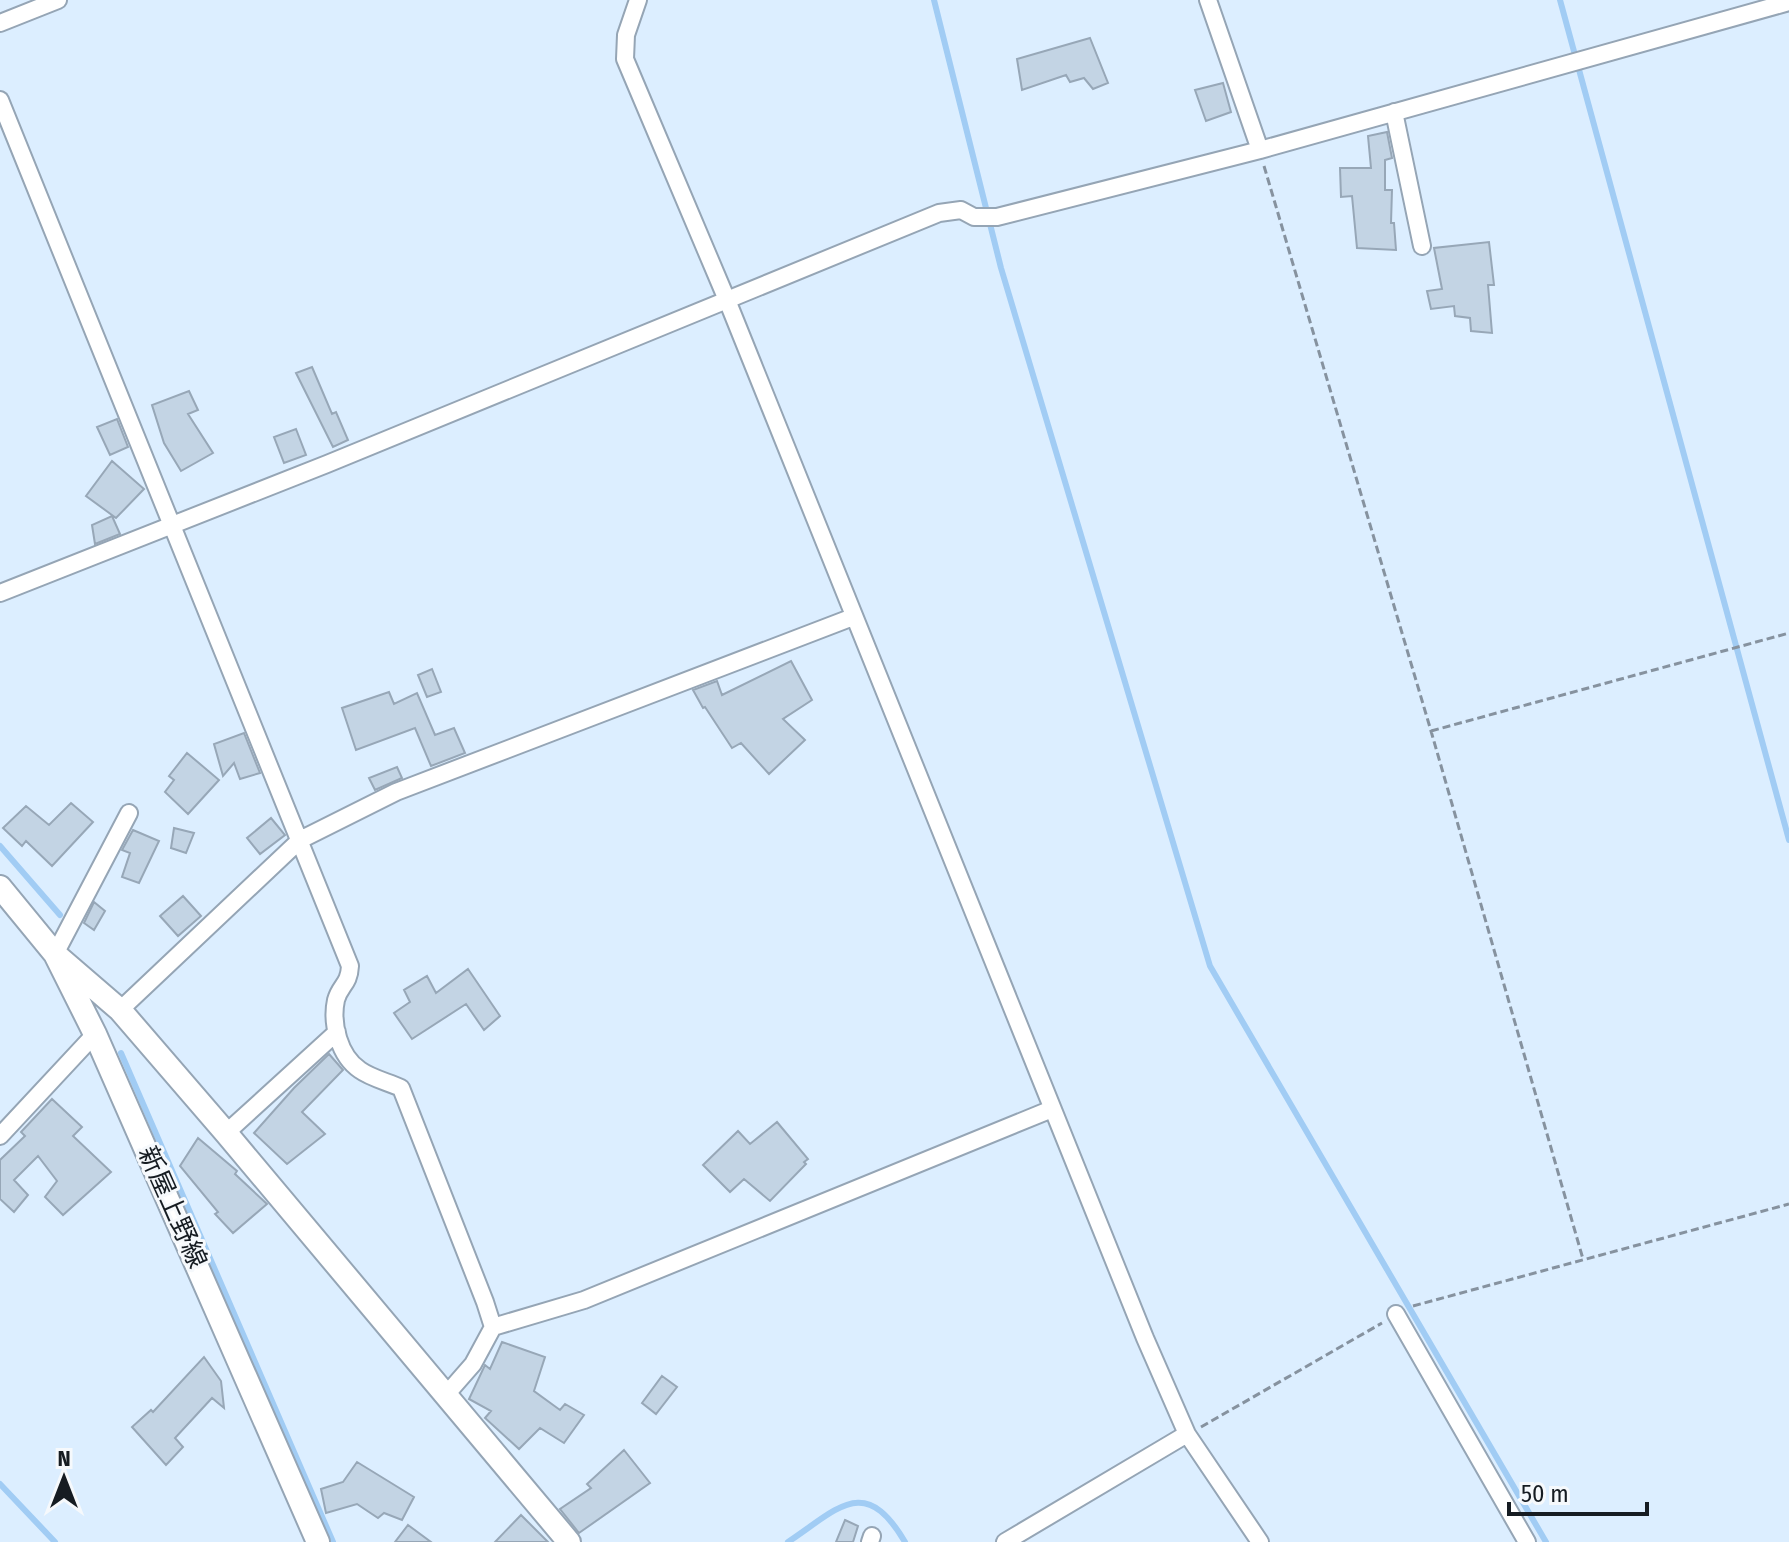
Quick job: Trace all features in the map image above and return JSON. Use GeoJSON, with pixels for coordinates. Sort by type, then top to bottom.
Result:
{"type":"FeatureCollection","features":[{"type":"Feature","properties":{"kind":"street"},"geometry":{"type":"LineString","coordinates":[[0,23],[58,0]]}},
{"type":"Feature","properties":{"kind":"street"},"geometry":{"type":"LineString","coordinates":[[638,0],[626,35],[625,59],[727,300],[1145,1338],[1187,1434],[1260,1542]]}},
{"type":"Feature","properties":{"kind":"street"},"geometry":{"type":"LineString","coordinates":[[1208,0],[1260,150]]}},
{"type":"Feature","properties":{"kind":"street"},"geometry":{"type":"LineString","coordinates":[[0,593],[327,464],[939,213],[961,210],[974,217],[997,217],[1260,150],[1789,2]]}},
{"type":"Feature","properties":{"kind":"street"},"geometry":{"type":"LineString","coordinates":[[0,100],[350,966],[350,979],[337,996],[333,1021],[342,1047],[358,1069],[401,1088],[493,1327]]}},
{"type":"Feature","properties":{"kind":"street"},"geometry":{"type":"LineString","coordinates":[[1394,112],[1422,246]]}},
{"type":"Feature","properties":{"kind":"street"},"geometry":{"type":"LineString","coordinates":[[120,1010],[300,840],[396,792],[853,617]]}},
{"type":"Feature","properties":{"kind":"street"},"geometry":{"type":"LineString","coordinates":[[129,813],[55,954],[120,1010],[569,1542]]}},
{"type":"Feature","properties":{"kind":"street","name":"新屋上野線"},"geometry":{"type":"LineString","coordinates":[[0,887],[55,954],[95,1034],[318,1542]]}},
{"type":"Feature","properties":{"kind":"street"},"geometry":{"type":"LineString","coordinates":[[226,1133],[337,1032]]}},
{"type":"Feature","properties":{"kind":"street"},"geometry":{"type":"LineString","coordinates":[[0,1136],[95,1034]]}},
{"type":"Feature","properties":{"kind":"street"},"geometry":{"type":"LineString","coordinates":[[445,1396],[473,1364],[493,1327],[584,1300],[1052,1109]]}},
{"type":"Feature","properties":{"kind":"street"},"geometry":{"type":"LineString","coordinates":[[1396,1314],[1527,1542]]}},
{"type":"Feature","properties":{"kind":"street"},"geometry":{"type":"LineString","coordinates":[[1005,1542],[1187,1434]]}},
{"type":"Feature","properties":{"kind":"path"},"geometry":{"type":"LineString","coordinates":[[1260,150],[1583,1259]]}},
{"type":"Feature","properties":{"kind":"path"},"geometry":{"type":"LineString","coordinates":[[1431,731],[1789,633]]}},
{"type":"Feature","properties":{"kind":"path"},"geometry":{"type":"LineString","coordinates":[[1187,1434],[1417,1303],[1789,1204]]}},
{"type":"Feature","properties":{"kind":"building"},"geometry":{"type":"Polygon","coordinates":[[[1090,38],[1108,83],[1093,89],[1084,78],[1070,82],[1066,75],[1022,90],[1017,59],[1090,38]]]}},
{"type":"Feature","properties":{"kind":"building"},"geometry":{"type":"Polygon","coordinates":[[[1223,83],[1231,112],[1206,121],[1195,90],[1223,83]]]}},
{"type":"Feature","properties":{"kind":"building"},"geometry":{"type":"Polygon","coordinates":[[[1387,132],[1392,158],[1385,160],[1385,190],[1392,190],[1391,223],[1394,223],[1396,250],[1357,248],[1352,196],[1341,197],[1340,168],[1371,168],[1368,136],[1387,132]]]}},
{"type":"Feature","properties":{"kind":"building"},"geometry":{"type":"Polygon","coordinates":[[[1489,242],[1494,285],[1488,285],[1492,333],[1471,331],[1470,318],[1455,316],[1454,306],[1431,309],[1427,291],[1442,289],[1434,248],[1489,242]]]}},
{"type":"Feature","properties":{"kind":"building"},"geometry":{"type":"Polygon","coordinates":[[[312,367],[332,414],[336,412],[348,440],[333,447],[296,373],[312,367]]]}},
{"type":"Feature","properties":{"kind":"building"},"geometry":{"type":"Polygon","coordinates":[[[189,391],[198,410],[188,414],[213,453],[181,471],[164,443],[152,405],[189,391]]]}},
{"type":"Feature","properties":{"kind":"building"},"geometry":{"type":"Polygon","coordinates":[[[117,419],[128,447],[110,455],[97,427],[117,419]]]}},
{"type":"Feature","properties":{"kind":"building"},"geometry":{"type":"Polygon","coordinates":[[[296,429],[306,455],[284,463],[274,437],[296,429]]]}},
{"type":"Feature","properties":{"kind":"building"},"geometry":{"type":"Polygon","coordinates":[[[112,461],[144,489],[116,518],[86,496],[112,461]]]}},
{"type":"Feature","properties":{"kind":"building"},"geometry":{"type":"Polygon","coordinates":[[[112,516],[120,534],[95,544],[92,525],[112,516]]]}},
{"type":"Feature","properties":{"kind":"building"},"geometry":{"type":"Polygon","coordinates":[[[791,661],[812,700],[783,719],[805,740],[769,774],[741,743],[732,748],[693,690],[717,681],[722,695],[791,661]]]}},
{"type":"Feature","properties":{"kind":"building"},"geometry":{"type":"Polygon","coordinates":[[[432,669],[441,692],[427,697],[418,675],[432,669]]]}},
{"type":"Feature","properties":{"kind":"building"},"geometry":{"type":"Polygon","coordinates":[[[389,692],[394,704],[417,693],[435,735],[454,728],[465,753],[431,766],[415,728],[356,750],[342,708],[389,692]]]}},
{"type":"Feature","properties":{"kind":"building"},"geometry":{"type":"Polygon","coordinates":[[[244,733],[260,773],[240,779],[234,763],[223,776],[214,744],[244,733]]]}},
{"type":"Feature","properties":{"kind":"building"},"geometry":{"type":"Polygon","coordinates":[[[187,753],[219,780],[188,814],[165,792],[174,780],[169,776],[187,753]]]}},
{"type":"Feature","properties":{"kind":"building"},"geometry":{"type":"Polygon","coordinates":[[[397,767],[402,778],[375,790],[369,778],[397,767]]]}},
{"type":"Feature","properties":{"kind":"building"},"geometry":{"type":"Polygon","coordinates":[[[71,803],[93,822],[52,866],[26,841],[22,846],[3,828],[26,806],[49,825],[71,803]]]}},
{"type":"Feature","properties":{"kind":"building"},"geometry":{"type":"Polygon","coordinates":[[[271,818],[285,835],[260,854],[247,838],[271,818]]]}},
{"type":"Feature","properties":{"kind":"building"},"geometry":{"type":"Polygon","coordinates":[[[174,828],[194,833],[186,853],[171,848],[174,828]]]}},
{"type":"Feature","properties":{"kind":"building"},"geometry":{"type":"Polygon","coordinates":[[[133,830],[159,841],[139,883],[122,877],[130,853],[122,850],[133,830]]]}},
{"type":"Feature","properties":{"kind":"building"},"geometry":{"type":"Polygon","coordinates":[[[183,896],[201,916],[178,936],[160,916],[183,896]]]}},
{"type":"Feature","properties":{"kind":"building"},"geometry":{"type":"Polygon","coordinates":[[[94,902],[105,911],[94,930],[84,923],[94,902]]]}},
{"type":"Feature","properties":{"kind":"building"},"geometry":{"type":"Polygon","coordinates":[[[468,969],[500,1016],[484,1030],[466,1004],[412,1039],[394,1013],[410,1002],[404,990],[427,976],[436,993],[468,969]]]}},
{"type":"Feature","properties":{"kind":"building"},"geometry":{"type":"Polygon","coordinates":[[[329,1054],[343,1070],[302,1112],[325,1134],[287,1164],[254,1133],[329,1054]]]}},
{"type":"Feature","properties":{"kind":"building"},"geometry":{"type":"Polygon","coordinates":[[[52,1099],[82,1127],[73,1136],[111,1172],[63,1215],[45,1197],[57,1181],[38,1156],[14,1180],[28,1195],[14,1212],[0,1199],[0,1160],[25,1136],[21,1132],[52,1099]]]}},
{"type":"Feature","properties":{"kind":"building"},"geometry":{"type":"Polygon","coordinates":[[[777,1122],[808,1159],[770,1201],[744,1179],[730,1192],[703,1165],[738,1131],[750,1144],[777,1122]]]}},
{"type":"Feature","properties":{"kind":"building"},"geometry":{"type":"Polygon","coordinates":[[[198,1138],[237,1171],[235,1174],[267,1204],[233,1233],[180,1166],[198,1138]]]}},
{"type":"Feature","properties":{"kind":"building"},"geometry":{"type":"Polygon","coordinates":[[[502,1342],[545,1357],[534,1391],[560,1410],[565,1404],[584,1415],[564,1443],[540,1428],[519,1449],[485,1418],[491,1411],[469,1399],[485,1365],[490,1369],[502,1342]]]}},
{"type":"Feature","properties":{"kind":"building"},"geometry":{"type":"Polygon","coordinates":[[[204,1357],[221,1381],[224,1408],[212,1398],[175,1438],[183,1447],[166,1465],[132,1427],[151,1410],[153,1412],[204,1357]]]}},
{"type":"Feature","properties":{"kind":"building"},"geometry":{"type":"Polygon","coordinates":[[[662,1376],[677,1387],[656,1414],[642,1403],[662,1376]]]}},
{"type":"Feature","properties":{"kind":"building"},"geometry":{"type":"Polygon","coordinates":[[[624,1450],[650,1483],[579,1533],[560,1509],[591,1488],[587,1484],[624,1450]]]}},
{"type":"Feature","properties":{"kind":"building"},"geometry":{"type":"Polygon","coordinates":[[[357,1462],[414,1497],[402,1520],[384,1513],[378,1518],[357,1504],[326,1513],[321,1489],[343,1482],[357,1462]]]}},
{"type":"Feature","properties":{"kind":"building"},"geometry":{"type":"Polygon","coordinates":[[[521,1515],[548,1542],[495,1542],[521,1515]]]}},
{"type":"Feature","properties":{"kind":"building"},"geometry":{"type":"Polygon","coordinates":[[[845,1520],[858,1526],[853,1542],[836,1542],[845,1520]]]}},
{"type":"Feature","properties":{"kind":"building"},"geometry":{"type":"Polygon","coordinates":[[[408,1525],[431,1542],[395,1542],[408,1525]]]}},
{"type":"Feature","properties":{"kind":"waterway"},"geometry":{"type":"LineString","coordinates":[[934,0],[1001,268],[1210,966],[1546,1542]]}},
{"type":"Feature","properties":{"kind":"waterway"},"geometry":{"type":"LineString","coordinates":[[1560,0],[1789,840]]}},
{"type":"Feature","properties":{"kind":"waterway"},"geometry":{"type":"LineString","coordinates":[[0,846],[60,915]]}},
{"type":"Feature","properties":{"kind":"waterway"},"geometry":{"type":"LineString","coordinates":[[121,1053],[333,1542]]}},
{"type":"Feature","properties":{"kind":"waterway"},"geometry":{"type":"LineString","coordinates":[[0,1484],[55,1542]]}},
{"type":"Feature","properties":{"kind":"waterway"},"geometry":{"type":"LineString","coordinates":[[788,1542],[837,1509],[864,1503],[891,1521],[905,1542]]}}]}
